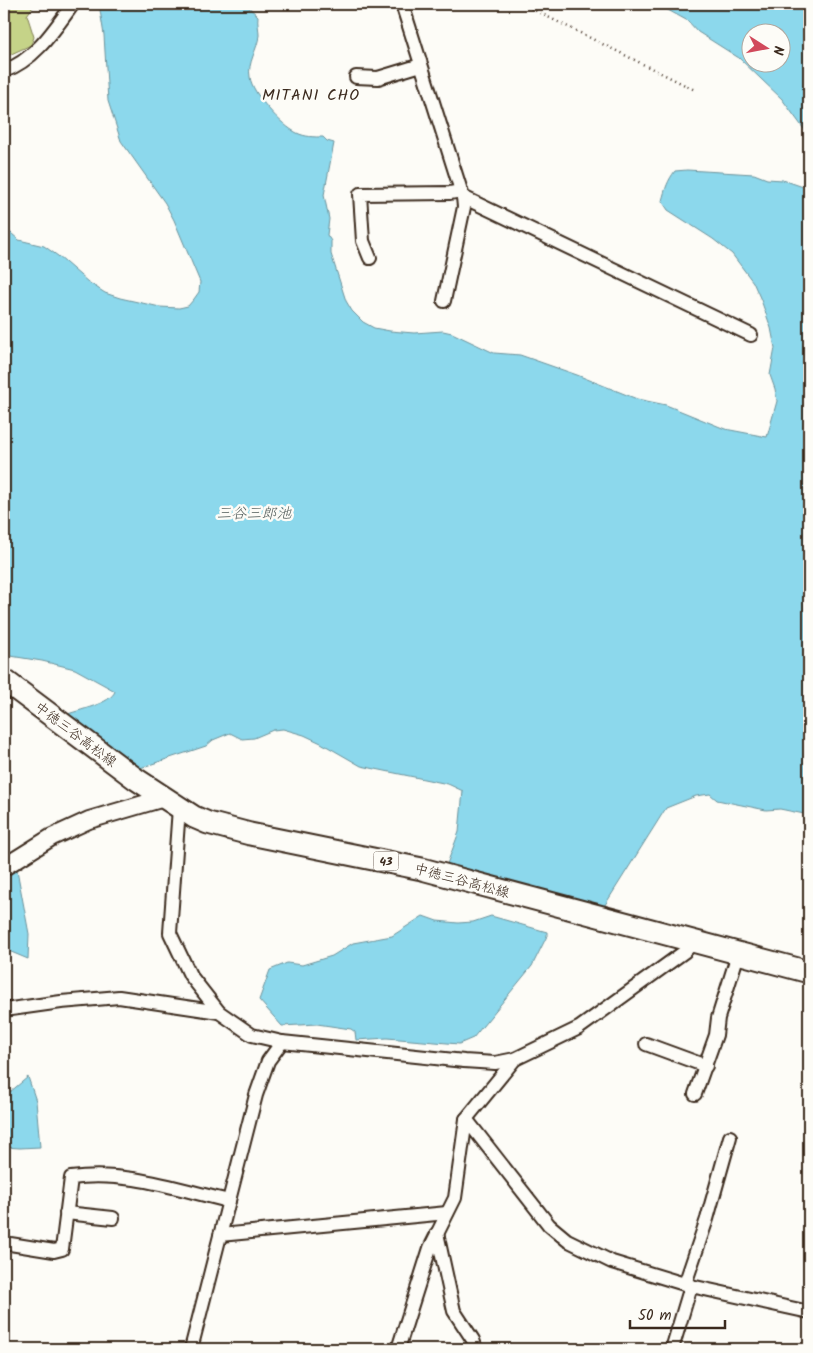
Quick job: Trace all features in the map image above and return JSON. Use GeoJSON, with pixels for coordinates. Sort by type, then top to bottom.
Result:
{"type":"FeatureCollection","features":[{"type":"Feature","properties":{"kind":"main road","name":"中徳三谷高松線"},"geometry":{"type":"LineString","coordinates":[[4,680],[136,779],[194,817],[227,828],[422,868],[809,972]]}},
{"type":"Feature","properties":{"kind":"street"},"geometry":{"type":"LineString","coordinates":[[4,71],[12,68],[44,43],[73,4]]}},
{"type":"Feature","properties":{"kind":"street"},"geometry":{"type":"LineString","coordinates":[[402,4],[462,194],[464,207],[444,301]]}},
{"type":"Feature","properties":{"kind":"street"},"geometry":{"type":"LineString","coordinates":[[356,77],[378,78],[421,65]]}},
{"type":"Feature","properties":{"kind":"street"},"geometry":{"type":"LineString","coordinates":[[370,258],[363,241],[360,194],[462,194],[751,335]]}},
{"type":"Feature","properties":{"kind":"street"},"geometry":{"type":"LineString","coordinates":[[4,867],[52,837],[89,820],[171,803],[170,933],[190,975],[219,1012],[252,1035],[282,1042],[464,1061],[495,1063],[515,1059],[579,1028],[684,952],[694,942]]}},
{"type":"Feature","properties":{"kind":"street"},"geometry":{"type":"LineString","coordinates":[[695,1094],[716,1035],[718,1018],[738,954]]}},
{"type":"Feature","properties":{"kind":"street"},"geometry":{"type":"LineString","coordinates":[[4,1010],[119,996],[219,1012]]}},
{"type":"Feature","properties":{"kind":"street"},"geometry":{"type":"LineString","coordinates":[[191,1349],[256,1095],[268,1061],[282,1042]]}},
{"type":"Feature","properties":{"kind":"street"},"geometry":{"type":"LineString","coordinates":[[646,1044],[706,1066]]}},
{"type":"Feature","properties":{"kind":"street"},"geometry":{"type":"LineString","coordinates":[[398,1349],[430,1248],[455,1198],[466,1119],[515,1059]]}},
{"type":"Feature","properties":{"kind":"street"},"geometry":{"type":"LineString","coordinates":[[466,1119],[549,1225],[566,1240],[612,1262],[688,1285],[809,1312]]}},
{"type":"Feature","properties":{"kind":"street"},"geometry":{"type":"LineString","coordinates":[[672,1349],[730,1137]]}},
{"type":"Feature","properties":{"kind":"street"},"geometry":{"type":"LineString","coordinates":[[4,1243],[54,1251],[62,1249],[71,1178],[92,1175],[130,1178],[229,1200]]}},
{"type":"Feature","properties":{"kind":"street"},"geometry":{"type":"LineString","coordinates":[[66,1213],[113,1218]]}},
{"type":"Feature","properties":{"kind":"street"},"geometry":{"type":"LineString","coordinates":[[220,1235],[447,1213]]}},
{"type":"Feature","properties":{"kind":"street"},"geometry":{"type":"LineString","coordinates":[[437,1233],[454,1311],[473,1340],[476,1349]]}},
{"type":"Feature","properties":{"kind":"path"},"geometry":{"type":"LineString","coordinates":[[522,4],[695,90]]}},
{"type":"Feature","properties":{"kind":"green space"},"geometry":{"type":"Polygon","coordinates":[[[4,4],[35,4],[27,15],[34,37],[31,45],[9,55],[4,53],[4,4]]]}},
{"type":"Feature","properties":{"kind":"water","name":"三谷三郎池"},"geometry":{"type":"Polygon","coordinates":[[[99,4],[245,4],[258,16],[259,35],[249,72],[256,92],[284,124],[297,133],[313,137],[323,137],[327,141],[334,143],[324,195],[329,219],[327,235],[331,241],[331,254],[346,301],[352,311],[363,322],[374,328],[390,331],[414,333],[443,331],[452,333],[494,353],[520,355],[637,399],[666,405],[725,429],[767,437],[777,401],[770,375],[775,348],[771,328],[753,282],[732,254],[713,239],[668,210],[662,201],[666,189],[675,171],[687,170],[754,174],[767,179],[783,180],[809,189],[809,815],[780,809],[766,810],[717,800],[710,794],[696,796],[666,808],[603,908],[515,885],[491,876],[449,868],[447,864],[459,832],[463,791],[448,784],[361,766],[321,743],[304,735],[283,729],[273,730],[254,738],[242,739],[230,733],[213,740],[206,746],[137,769],[65,715],[101,703],[112,696],[115,691],[75,669],[4,655],[4,227],[19,240],[44,246],[88,282],[105,293],[120,298],[160,307],[179,308],[188,306],[199,292],[200,282],[174,220],[165,203],[121,141],[108,101],[104,35],[99,4]]]}},
{"type":"Feature","properties":{"kind":"water"},"geometry":{"type":"Polygon","coordinates":[[[657,4],[809,4],[809,136],[782,99],[754,72],[790,72],[790,22],[740,22],[740,59],[698,32],[688,21],[657,4]]]}},
{"type":"Feature","properties":{"kind":"water"},"geometry":{"type":"Polygon","coordinates":[[[17,870],[29,934],[28,959],[4,949],[4,872],[17,870]]]}},
{"type":"Feature","properties":{"kind":"water"},"geometry":{"type":"Polygon","coordinates":[[[423,916],[437,921],[458,923],[473,922],[491,916],[547,932],[547,936],[532,966],[473,1038],[459,1044],[387,1038],[356,1040],[355,1032],[351,1029],[317,1024],[282,1026],[259,1000],[270,970],[287,963],[302,965],[332,956],[353,943],[392,936],[423,916]]]}},
{"type":"Feature","properties":{"kind":"water"},"geometry":{"type":"Polygon","coordinates":[[[28,1077],[36,1101],[40,1147],[4,1147],[4,1097],[28,1077]]]}},
{"type":"Feature","properties":{"kind":"district","name":"MITANI CHO"},"geometry":{"type":"Point","coordinates":[311,94]}}]}
